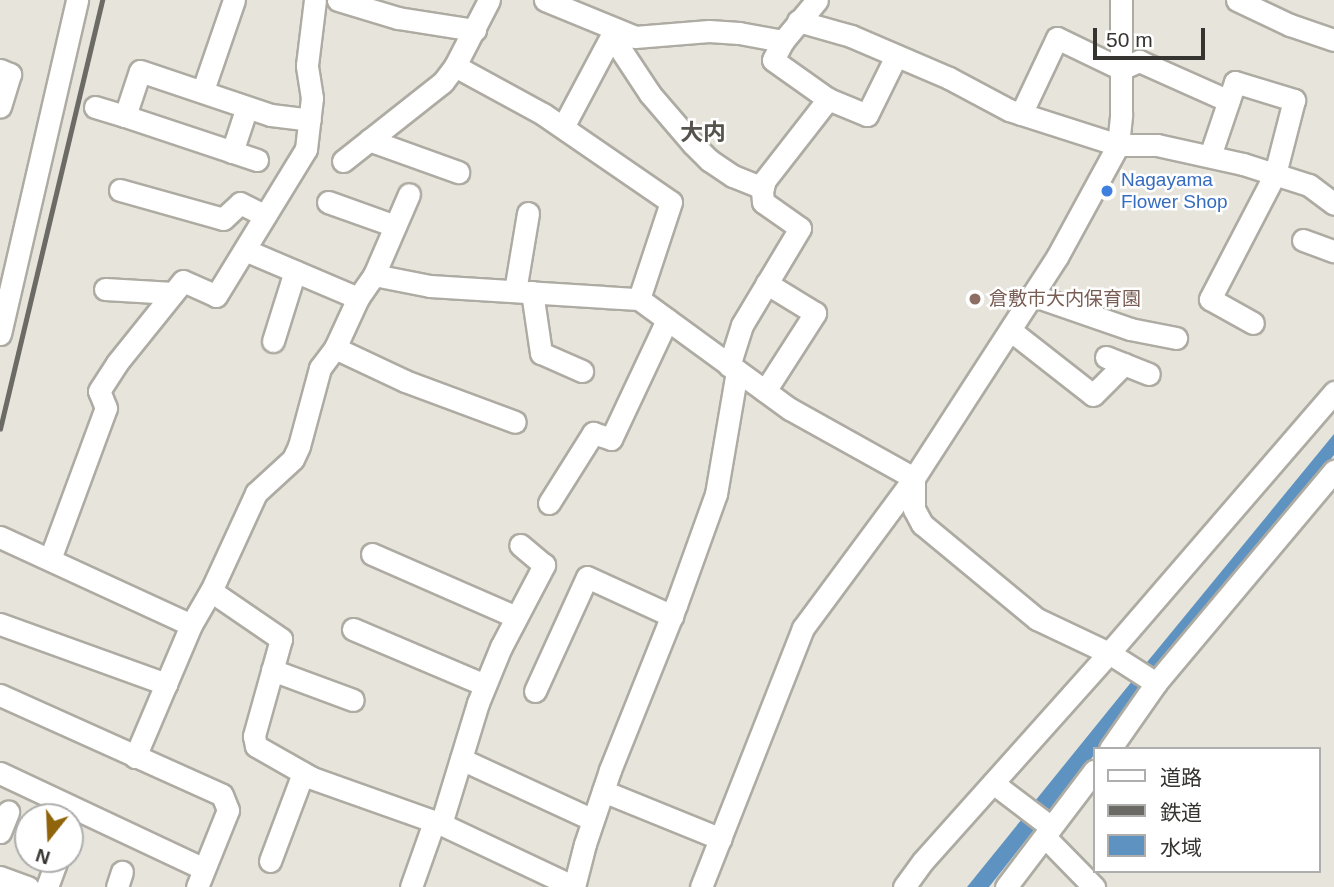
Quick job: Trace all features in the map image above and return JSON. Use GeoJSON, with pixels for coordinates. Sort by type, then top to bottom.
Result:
{"type":"FeatureCollection","features":[{"type":"Feature","properties":{"kind":"street"},"geometry":{"type":"LineString","coordinates":[[0,334],[77,0]]}},
{"type":"Feature","properties":{"kind":"street"},"geometry":{"type":"LineString","coordinates":[[203,90],[234,0]]}},
{"type":"Feature","properties":{"kind":"street"},"geometry":{"type":"LineString","coordinates":[[50,559],[106,408],[99,391],[117,363],[183,281],[216,296],[306,149],[312,98],[307,65],[315,0]]}},
{"type":"Feature","properties":{"kind":"street"},"geometry":{"type":"LineString","coordinates":[[338,0],[398,18],[475,30]]}},
{"type":"Feature","properties":{"kind":"street"},"geometry":{"type":"LineString","coordinates":[[342,161],[443,82],[475,30],[488,0]]}},
{"type":"Feature","properties":{"kind":"street"},"geometry":{"type":"LineString","coordinates":[[545,0],[614,33],[635,37],[709,31],[783,41]]}},
{"type":"Feature","properties":{"kind":"street"},"geometry":{"type":"LineString","coordinates":[[817,0],[783,41],[773,60],[828,99],[867,115],[896,56]]}},
{"type":"Feature","properties":{"kind":"street"},"geometry":{"type":"LineString","coordinates":[[701,887],[803,628],[914,478],[1032,295],[1118,145],[1121,0]]}},
{"type":"Feature","properties":{"kind":"street"},"geometry":{"type":"LineString","coordinates":[[1237,0],[1266,6],[1334,40]]}},
{"type":"Feature","properties":{"kind":"street"},"geometry":{"type":"LineString","coordinates":[[798,21],[851,36],[1021,114],[1118,145],[1157,145],[1210,156],[1275,174],[1332,194]]}},
{"type":"Feature","properties":{"kind":"street"},"geometry":{"type":"LineString","coordinates":[[563,127],[614,33]]}},
{"type":"Feature","properties":{"kind":"street"},"geometry":{"type":"LineString","coordinates":[[614,33],[650,94],[693,144],[709,160],[733,176],[763,188]]}},
{"type":"Feature","properties":{"kind":"street"},"geometry":{"type":"LineString","coordinates":[[1021,114],[1057,38],[1121,69],[1139,61],[1229,101]]}},
{"type":"Feature","properties":{"kind":"street"},"geometry":{"type":"LineString","coordinates":[[454,66],[563,127],[671,202],[639,299]]}},
{"type":"Feature","properties":{"kind":"street"},"geometry":{"type":"LineString","coordinates":[[0,70],[10,74],[0,106]]}},
{"type":"Feature","properties":{"kind":"street"},"geometry":{"type":"LineString","coordinates":[[125,116],[140,71],[271,115],[310,120]]}},
{"type":"Feature","properties":{"kind":"street"},"geometry":{"type":"LineString","coordinates":[[1210,156],[1236,82],[1294,100],[1275,174],[1210,299],[1253,323]]}},
{"type":"Feature","properties":{"kind":"street"},"geometry":{"type":"LineString","coordinates":[[211,591],[281,639],[254,736],[256,746],[303,773],[438,823],[574,887],[603,791],[672,616],[716,494],[742,324],[800,228],[763,202],[763,188],[779,160],[828,99]]}},
{"type":"Feature","properties":{"kind":"street"},"geometry":{"type":"LineString","coordinates":[[94,107],[257,160]]}},
{"type":"Feature","properties":{"kind":"street"},"geometry":{"type":"LineString","coordinates":[[232,152],[247,107]]}},
{"type":"Feature","properties":{"kind":"street"},"geometry":{"type":"LineString","coordinates":[[369,140],[458,172]]}},
{"type":"Feature","properties":{"kind":"street"},"geometry":{"type":"LineString","coordinates":[[120,190],[223,219],[240,203],[265,216]]}},
{"type":"Feature","properties":{"kind":"street"},"geometry":{"type":"LineString","coordinates":[[135,757],[191,625],[211,591],[256,493],[293,460],[320,368],[335,348],[358,298],[374,275],[409,194]]}},
{"type":"Feature","properties":{"kind":"street"},"geometry":{"type":"LineString","coordinates":[[328,202],[395,226]]}},
{"type":"Feature","properties":{"kind":"street"},"geometry":{"type":"LineString","coordinates":[[528,213],[523,292],[541,353],[582,371]]}},
{"type":"Feature","properties":{"kind":"street"},"geometry":{"type":"LineString","coordinates":[[1303,240],[1334,251]]}},
{"type":"Feature","properties":{"kind":"street"},"geometry":{"type":"LineString","coordinates":[[245,250],[358,298]]}},
{"type":"Feature","properties":{"kind":"street"},"geometry":{"type":"LineString","coordinates":[[273,341],[295,271]]}},
{"type":"Feature","properties":{"kind":"street"},"geometry":{"type":"LineString","coordinates":[[374,275],[430,286],[639,299],[800,415],[914,478]]}},
{"type":"Feature","properties":{"kind":"street"},"geometry":{"type":"LineString","coordinates":[[765,391],[815,313],[766,283]]}},
{"type":"Feature","properties":{"kind":"street"},"geometry":{"type":"LineString","coordinates":[[105,289],[173,293]]}},
{"type":"Feature","properties":{"kind":"street"},"geometry":{"type":"LineString","coordinates":[[1032,295],[1130,329],[1176,338]]}},
{"type":"Feature","properties":{"kind":"street"},"geometry":{"type":"LineString","coordinates":[[549,503],[593,433],[611,439],[667,320]]}},
{"type":"Feature","properties":{"kind":"street"},"geometry":{"type":"LineString","coordinates":[[1010,330],[1093,395],[1115,361],[1149,374]]}},
{"type":"Feature","properties":{"kind":"street"},"geometry":{"type":"LineString","coordinates":[[335,348],[405,381],[515,422]]}},
{"type":"Feature","properties":{"kind":"street"},"geometry":{"type":"LineString","coordinates":[[904,887],[1334,392]]}},
{"type":"Feature","properties":{"kind":"street"},"geometry":{"type":"LineString","coordinates":[[1111,747],[1156,683],[1334,471]]}},
{"type":"Feature","properties":{"kind":"street"},"geometry":{"type":"LineString","coordinates":[[914,478],[914,509],[922,524],[1037,619],[1109,653],[1156,683]]}},
{"type":"Feature","properties":{"kind":"street"},"geometry":{"type":"LineString","coordinates":[[0,537],[191,625]]}},
{"type":"Feature","properties":{"kind":"street"},"geometry":{"type":"LineString","coordinates":[[411,887],[438,823],[485,685],[516,617],[544,565],[520,545]]}},
{"type":"Feature","properties":{"kind":"street"},"geometry":{"type":"LineString","coordinates":[[372,554],[516,617]]}},
{"type":"Feature","properties":{"kind":"street"},"geometry":{"type":"LineString","coordinates":[[535,691],[587,577],[672,616]]}},
{"type":"Feature","properties":{"kind":"street"},"geometry":{"type":"LineString","coordinates":[[0,624],[166,684]]}},
{"type":"Feature","properties":{"kind":"street"},"geometry":{"type":"LineString","coordinates":[[353,629],[485,685]]}},
{"type":"Feature","properties":{"kind":"street"},"geometry":{"type":"LineString","coordinates":[[272,670],[353,700]]}},
{"type":"Feature","properties":{"kind":"street"},"geometry":{"type":"LineString","coordinates":[[0,695],[222,795],[228,810],[200,878],[0,773]]}},
{"type":"Feature","properties":{"kind":"street"},"geometry":{"type":"LineString","coordinates":[[461,759],[593,820]]}},
{"type":"Feature","properties":{"kind":"street"},"geometry":{"type":"LineString","coordinates":[[270,861],[303,773]]}},
{"type":"Feature","properties":{"kind":"street"},"geometry":{"type":"LineString","coordinates":[[1006,887],[1046,828],[1092,773]]}},
{"type":"Feature","properties":{"kind":"street"},"geometry":{"type":"LineString","coordinates":[[993,783],[1046,828],[1094,887]]}},
{"type":"Feature","properties":{"kind":"street"},"geometry":{"type":"LineString","coordinates":[[603,791],[721,839]]}},
{"type":"Feature","properties":{"kind":"street"},"geometry":{"type":"LineString","coordinates":[[0,832],[8,812]]}},
{"type":"Feature","properties":{"kind":"street"},"geometry":{"type":"LineString","coordinates":[[0,877],[28,887]]}},
{"type":"Feature","properties":{"kind":"water"},"geometry":{"type":"Polygon","coordinates":[[[1334,434],[1334,455],[1160,673],[1143,667],[1334,434]]]}},
{"type":"Feature","properties":{"kind":"water"},"geometry":{"type":"Polygon","coordinates":[[[1137,675],[1149,688],[1102,747],[1092,747],[1092,758],[1046,815],[1031,806],[1137,675]]]}},
{"type":"Feature","properties":{"kind":"water"},"geometry":{"type":"Polygon","coordinates":[[[1026,814],[1037,826],[989,887],[967,887],[1026,814]]]}},
{"type":"Feature","properties":{"kind":"railway"},"geometry":{"type":"LineString","coordinates":[[0,429],[102,0]]}},
{"type":"Feature","properties":{"kind":"place","name":"Nagayama Flower Shop"},"geometry":{"type":"Point","coordinates":[1107,191]}},
{"type":"Feature","properties":{"kind":"place","name":"倉敷市大内保育園"},"geometry":{"type":"Point","coordinates":[975,299]}},
{"type":"Feature","properties":{"kind":"district","name":"大内"},"geometry":{"type":"Point","coordinates":[703,132]}}]}
